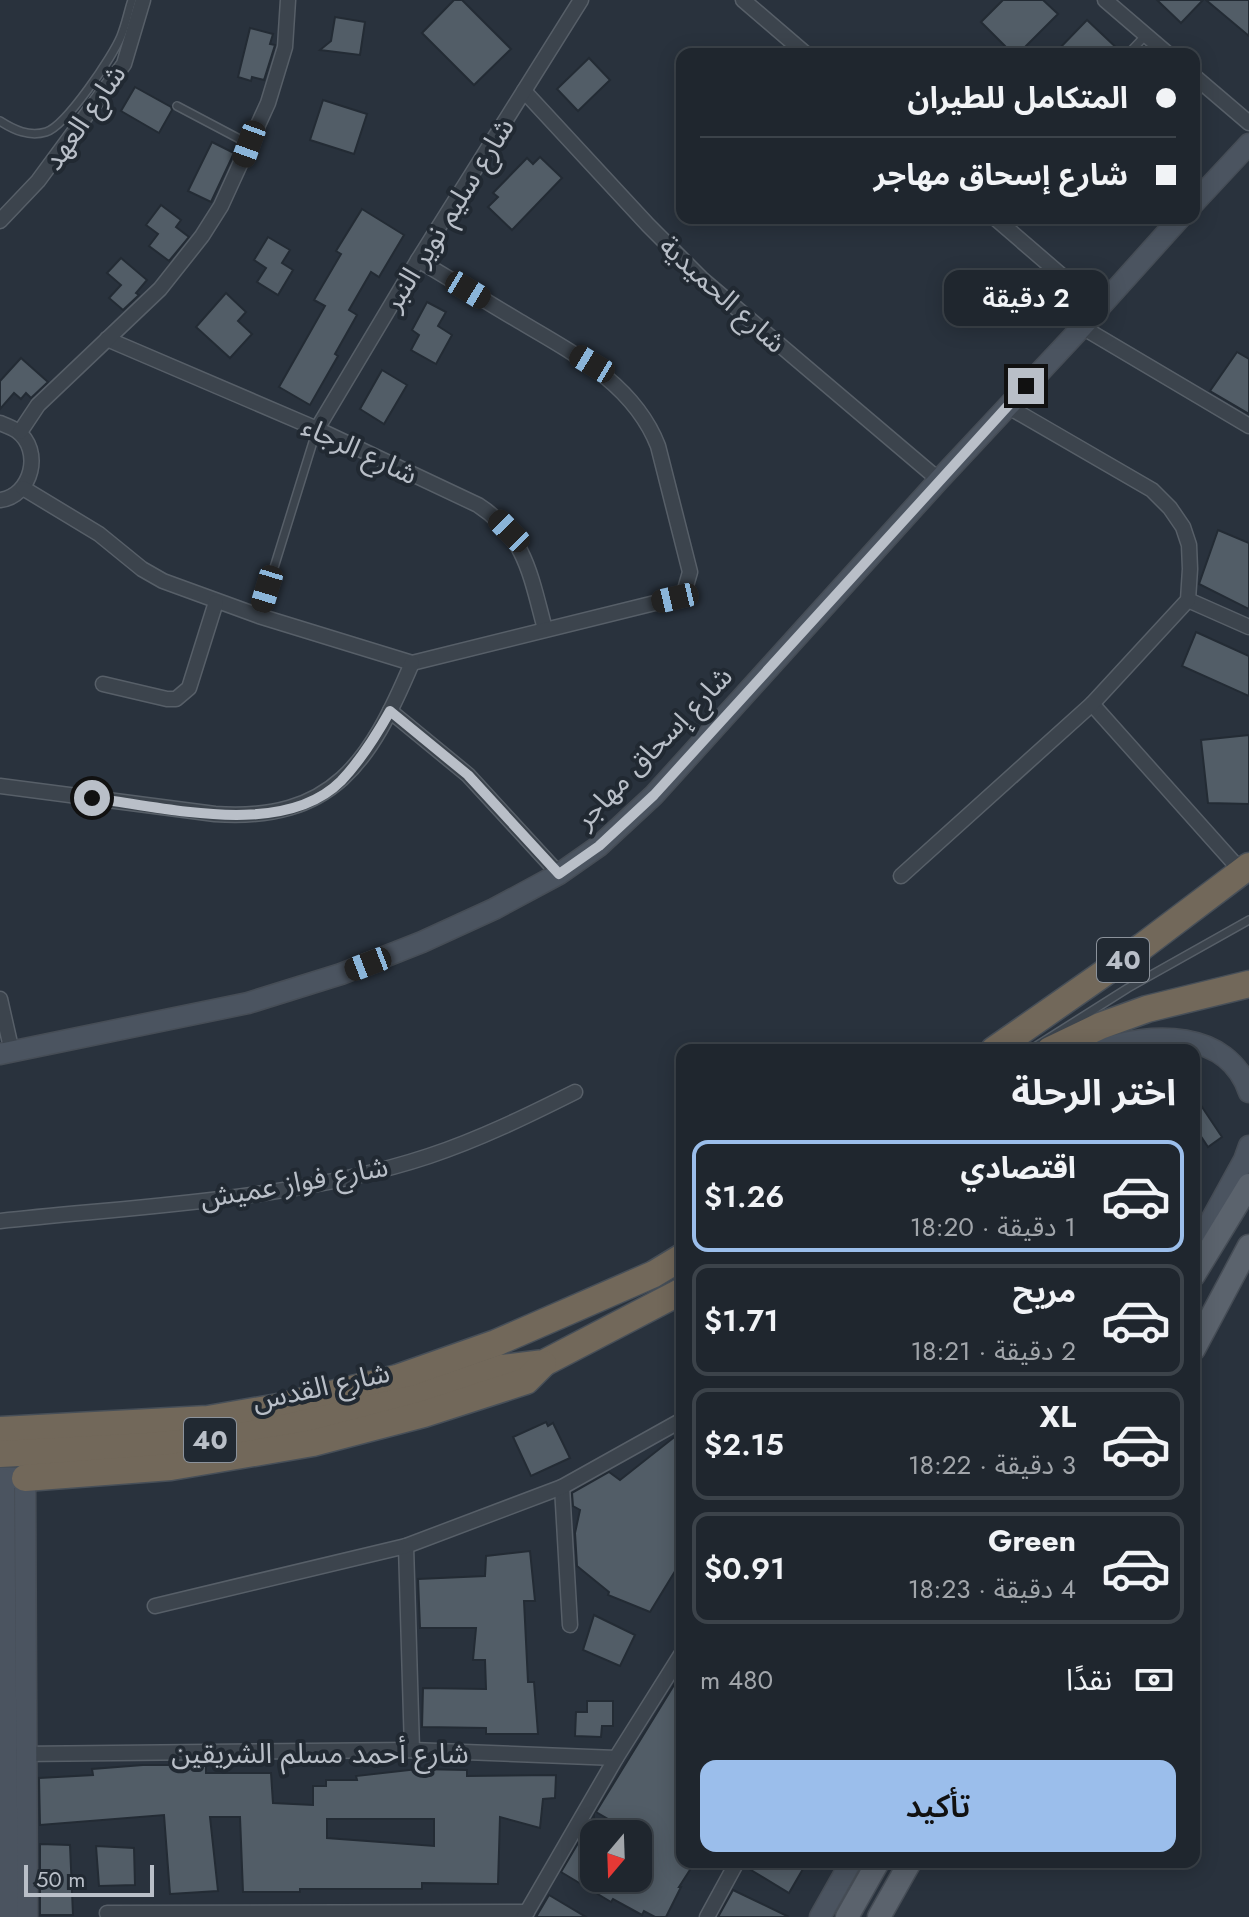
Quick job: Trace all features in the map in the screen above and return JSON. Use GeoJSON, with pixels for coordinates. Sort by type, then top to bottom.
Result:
{"type":"FeatureCollection","features":[{"type":"Feature","properties":{"kind":"highway","name":"40"},"geometry":{"type":"LineString","coordinates":[[1003,1044],[1143,946],[1245,869]]}},
{"type":"Feature","properties":{"kind":"highway","name":"40"},"geometry":{"type":"LineString","coordinates":[[1062,1044],[1147,1009],[1249,984]]}},
{"type":"Feature","properties":{"kind":"highway","name":"شارع القدس"},"geometry":{"type":"LineString","coordinates":[[0,1430],[208,1419],[278,1407],[397,1378],[496,1343],[654,1274],[676,1261]]}},
{"type":"Feature","properties":{"kind":"highway","name":"40"},"geometry":{"type":"LineString","coordinates":[[544,1363],[676,1294]]}},
{"type":"Feature","properties":{"kind":"highway","name":"شارع القدس"},"geometry":{"type":"LineString","coordinates":[[7,1472],[148,1446],[265,1432],[416,1398],[502,1368],[544,1363]]}},
{"type":"Feature","properties":{"kind":"highway"},"geometry":{"type":"LineString","coordinates":[[7,1472],[171,1467],[313,1443],[424,1414],[526,1381],[544,1363]]}},
{"type":"Feature","properties":{"kind":"main road"},"geometry":{"type":"LineString","coordinates":[[1200,1265],[1249,1185]]}},
{"type":"Feature","properties":{"kind":"main road"},"geometry":{"type":"LineString","coordinates":[[1200,1338],[1248,1249]]}},
{"type":"Feature","properties":{"kind":"main road"},"geometry":{"type":"LineString","coordinates":[[847,1917],[875,1868]]}},
{"type":"Feature","properties":{"kind":"main road"},"geometry":{"type":"LineString","coordinates":[[879,1917],[907,1868]]}},
{"type":"Feature","properties":{"kind":"street","name":"شارع العهد"},"geometry":{"type":"LineString","coordinates":[[0,221],[38,181],[124,64],[143,0]]}},
{"type":"Feature","properties":{"kind":"street"},"geometry":{"type":"LineString","coordinates":[[20,432],[38,405],[160,289],[202,236],[221,206],[268,103],[285,47],[288,0]]}},
{"type":"Feature","properties":{"kind":"street","name":"شارع سليم نوير النبر"},"geometry":{"type":"LineString","coordinates":[[317,429],[418,260],[581,0]]}},
{"type":"Feature","properties":{"kind":"street"},"geometry":{"type":"LineString","coordinates":[[743,0],[799,48]]}},
{"type":"Feature","properties":{"kind":"street"},"geometry":{"type":"LineString","coordinates":[[1105,0],[1161,48]]}},
{"type":"Feature","properties":{"kind":"street"},"geometry":{"type":"LineString","coordinates":[[1200,81],[1249,123]]}},
{"type":"Feature","properties":{"kind":"street","name":"شارع الحميدية"},"geometry":{"type":"LineString","coordinates":[[524,91],[702,279],[939,480]]}},
{"type":"Feature","properties":{"kind":"street"},"geometry":{"type":"LineString","coordinates":[[1200,197],[1246,153]]}},
{"type":"Feature","properties":{"kind":"street"},"geometry":{"type":"LineString","coordinates":[[1002,224],[1098,307]]}},
{"type":"Feature","properties":{"kind":"street","name":"شارع إسحاق مهاجر"},"geometry":{"type":"LineString","coordinates":[[6,1053],[248,1003],[341,974],[494,909],[559,874],[599,846],[654,795],[1174,224]]}},
{"type":"Feature","properties":{"kind":"street"},"geometry":{"type":"LineString","coordinates":[[23,488],[99,534],[142,569],[163,581],[216,602],[412,663],[675,598],[687,588],[690,572],[658,446],[652,429],[635,405],[592,364],[418,260]]}},
{"type":"Feature","properties":{"kind":"street"},"geometry":{"type":"LineString","coordinates":[[1082,327],[1249,426]]}},
{"type":"Feature","properties":{"kind":"street","name":"شارع الرجاء"},"geometry":{"type":"LineString","coordinates":[[107,339],[317,429],[494,515],[522,551],[545,629]]}},
{"type":"Feature","properties":{"kind":"street"},"geometry":{"type":"LineString","coordinates":[[901,876],[1092,704],[1188,600],[1189,545],[1183,527],[1170,508],[1152,490],[1007,406]]}},
{"type":"Feature","properties":{"kind":"street"},"geometry":{"type":"LineString","coordinates":[[0,423],[20,432],[31,449],[32,470],[23,488],[0,500]]}},
{"type":"Feature","properties":{"kind":"street"},"geometry":{"type":"LineString","coordinates":[[1188,600],[1249,627]]}},
{"type":"Feature","properties":{"kind":"street"},"geometry":{"type":"LineString","coordinates":[[103,684],[167,699],[183,695],[189,688],[216,602]]}},
{"type":"Feature","properties":{"kind":"street"},"geometry":{"type":"LineString","coordinates":[[0,786],[215,814],[248,816],[283,811],[313,801],[339,783],[367,750],[390,711],[412,663]]}},
{"type":"Feature","properties":{"kind":"street"},"geometry":{"type":"LineString","coordinates":[[1092,704],[1245,869]]}},
{"type":"Feature","properties":{"kind":"street"},"geometry":{"type":"LineString","coordinates":[[390,711],[468,775],[559,874]]}},
{"type":"Feature","properties":{"kind":"street"},"geometry":{"type":"LineString","coordinates":[[0,999],[6,1053]]}},
{"type":"Feature","properties":{"kind":"street"},"geometry":{"type":"LineString","coordinates":[[1123,1044],[1143,1039],[1194,1041],[1234,1064],[1249,1092]]}},
{"type":"Feature","properties":{"kind":"street","name":"شارع فواز عميش"},"geometry":{"type":"LineString","coordinates":[[0,1221],[226,1197],[366,1173],[428,1156],[502,1129],[575,1092]]}},
{"type":"Feature","properties":{"kind":"street"},"geometry":{"type":"LineString","coordinates":[[1200,1240],[1249,1146]]}},
{"type":"Feature","properties":{"kind":"street"},"geometry":{"type":"LineString","coordinates":[[155,1606],[406,1546],[562,1487],[676,1423]]}},
{"type":"Feature","properties":{"kind":"street"},"geometry":{"type":"LineString","coordinates":[[7,1472],[14,1910]]}},
{"type":"Feature","properties":{"kind":"street"},"geometry":{"type":"LineString","coordinates":[[562,1487],[570,1625]]}},
{"type":"Feature","properties":{"kind":"street"},"geometry":{"type":"LineString","coordinates":[[406,1546],[412,1750]]}},
{"type":"Feature","properties":{"kind":"street"},"geometry":{"type":"LineString","coordinates":[[107,1913],[526,1914],[616,1758],[676,1663]]}},
{"type":"Feature","properties":{"kind":"street","name":"شارع أحمد مسلم الشريقين"},"geometry":{"type":"LineString","coordinates":[[11,1754],[412,1750],[616,1758]]}},
{"type":"Feature","properties":{"kind":"street"},"geometry":{"type":"LineString","coordinates":[[707,1917],[734,1868]]}},
{"type":"Feature","properties":{"kind":"street"},"geometry":{"type":"LineString","coordinates":[[820,1917],[848,1868]]}},
{"type":"Feature","properties":{"kind":"lane"},"geometry":{"type":"LineString","coordinates":[[0,121],[22,132],[35,134],[49,132],[62,123],[121,37],[132,0]]}},
{"type":"Feature","properties":{"kind":"lane"},"geometry":{"type":"LineString","coordinates":[[1134,48],[1146,35]]}},
{"type":"Feature","properties":{"kind":"lane"},"geometry":{"type":"LineString","coordinates":[[94,79],[110,83]]}},
{"type":"Feature","properties":{"kind":"lane"},"geometry":{"type":"LineString","coordinates":[[177,106],[249,144]]}},
{"type":"Feature","properties":{"kind":"lane"},"geometry":{"type":"LineString","coordinates":[[259,616],[317,429]]}},
{"type":"Feature","properties":{"kind":"lane"},"geometry":{"type":"LineString","coordinates":[[1039,1044],[1128,988],[1249,920]]}},
{"type":"Feature","properties":{"kind":"building"},"geometry":{"type":"Polygon","coordinates":[[[454,0],[462,0],[511,49],[474,85],[422,33],[454,0]]]}},
{"type":"Feature","properties":{"kind":"building"},"geometry":{"type":"Polygon","coordinates":[[[1003,0],[1043,0],[1058,14],[1024,48],[1007,48],[981,22],[1003,0]]]}},
{"type":"Feature","properties":{"kind":"building"},"geometry":{"type":"Polygon","coordinates":[[[1157,0],[1203,0],[1181,23],[1157,0]]]}},
{"type":"Feature","properties":{"kind":"building"},"geometry":{"type":"Polygon","coordinates":[[[1206,0],[1249,0],[1249,36],[1206,0]]]}},
{"type":"Feature","properties":{"kind":"building"},"geometry":{"type":"Polygon","coordinates":[[[335,17],[365,22],[360,55],[320,50],[331,41],[335,17]]]}},
{"type":"Feature","properties":{"kind":"building"},"geometry":{"type":"Polygon","coordinates":[[[1087,20],[1117,48],[1060,48],[1087,20]]]}},
{"type":"Feature","properties":{"kind":"building"},"geometry":{"type":"Polygon","coordinates":[[[250,28],[273,34],[270,44],[275,45],[264,80],[252,77],[251,81],[238,77],[250,28]]]}},
{"type":"Feature","properties":{"kind":"building"},"geometry":{"type":"Polygon","coordinates":[[[589,58],[610,80],[578,111],[557,89],[589,58]]]}},
{"type":"Feature","properties":{"kind":"building"},"geometry":{"type":"Polygon","coordinates":[[[135,87],[171,107],[159,133],[121,111],[135,87]]]}},
{"type":"Feature","properties":{"kind":"building"},"geometry":{"type":"Polygon","coordinates":[[[323,100],[367,114],[354,154],[310,140],[323,100]]]}},
{"type":"Feature","properties":{"kind":"building"},"geometry":{"type":"Polygon","coordinates":[[[212,142],[234,153],[211,202],[188,191],[212,142]]]}},
{"type":"Feature","properties":{"kind":"building"},"geometry":{"type":"Polygon","coordinates":[[[540,157],[562,178],[512,230],[488,207],[498,197],[493,193],[527,158],[533,164],[540,157]]]}},
{"type":"Feature","properties":{"kind":"building"},"geometry":{"type":"Polygon","coordinates":[[[161,205],[181,220],[176,227],[189,237],[169,261],[149,246],[158,234],[146,225],[161,205]]]}},
{"type":"Feature","properties":{"kind":"building"},"geometry":{"type":"Polygon","coordinates":[[[362,209],[404,235],[379,277],[371,272],[349,310],[357,315],[310,405],[279,387],[325,306],[314,300],[341,254],[336,251],[362,209]]]}},
{"type":"Feature","properties":{"kind":"building"},"geometry":{"type":"Polygon","coordinates":[[[268,237],[290,250],[282,263],[293,270],[278,295],[257,282],[266,268],[254,260],[268,237]]]}},
{"type":"Feature","properties":{"kind":"building"},"geometry":{"type":"Polygon","coordinates":[[[121,258],[147,280],[136,293],[139,295],[123,310],[109,298],[121,285],[107,273],[121,258]]]}},
{"type":"Feature","properties":{"kind":"building"},"geometry":{"type":"Polygon","coordinates":[[[226,293],[246,312],[238,321],[252,334],[230,358],[196,327],[226,293]]]}},
{"type":"Feature","properties":{"kind":"building"},"geometry":{"type":"Polygon","coordinates":[[[427,302],[446,312],[438,326],[452,335],[436,364],[411,350],[419,335],[412,330],[427,302]]]}},
{"type":"Feature","properties":{"kind":"building"},"geometry":{"type":"Polygon","coordinates":[[[1237,352],[1249,359],[1249,414],[1210,391],[1237,352]]]}},
{"type":"Feature","properties":{"kind":"building"},"geometry":{"type":"Polygon","coordinates":[[[21,358],[48,382],[31,398],[26,393],[21,399],[14,393],[0,409],[0,381],[21,358]]]}},
{"type":"Feature","properties":{"kind":"building"},"geometry":{"type":"Polygon","coordinates":[[[382,370],[407,385],[384,424],[360,409],[382,370]]]}},
{"type":"Feature","properties":{"kind":"building"},"geometry":{"type":"Polygon","coordinates":[[[1218,530],[1249,543],[1249,609],[1199,584],[1218,530]]]}},
{"type":"Feature","properties":{"kind":"building"},"geometry":{"type":"Polygon","coordinates":[[[1196,632],[1249,656],[1249,696],[1182,666],[1196,632]]]}},
{"type":"Feature","properties":{"kind":"building"},"geometry":{"type":"Polygon","coordinates":[[[1249,735],[1249,804],[1208,803],[1201,740],[1249,735]]]}},
{"type":"Feature","properties":{"kind":"building"},"geometry":{"type":"Polygon","coordinates":[[[1200,1104],[1222,1137],[1208,1147],[1202,1138],[1200,1140],[1200,1104]]]}},
{"type":"Feature","properties":{"kind":"building"},"geometry":{"type":"Polygon","coordinates":[[[546,1422],[548,1426],[553,1423],[570,1458],[531,1476],[513,1437],[546,1422]]]}},
{"type":"Feature","properties":{"kind":"building"},"geometry":{"type":"Polygon","coordinates":[[[676,1436],[676,1570],[650,1612],[608,1595],[609,1592],[577,1566],[575,1533],[580,1510],[573,1506],[572,1493],[609,1472],[620,1480],[676,1436]]]}},
{"type":"Feature","properties":{"kind":"building"},"geometry":{"type":"Polygon","coordinates":[[[530,1551],[535,1601],[524,1601],[528,1682],[534,1682],[538,1734],[486,1734],[486,1728],[422,1727],[423,1688],[486,1689],[485,1660],[473,1660],[476,1628],[420,1628],[418,1579],[485,1576],[486,1556],[530,1551]]]}},
{"type":"Feature","properties":{"kind":"building"},"geometry":{"type":"Polygon","coordinates":[[[594,1615],[635,1635],[620,1666],[583,1650],[594,1615]]]}},
{"type":"Feature","properties":{"kind":"building"},"geometry":{"type":"Polygon","coordinates":[[[676,1682],[676,1868],[691,1868],[666,1917],[655,1917],[644,1911],[642,1915],[594,1892],[652,1892],[652,1820],[610,1820],[596,1812],[676,1682]]]}},
{"type":"Feature","properties":{"kind":"building"},"geometry":{"type":"Polygon","coordinates":[[[587,1701],[613,1701],[613,1726],[602,1726],[601,1737],[575,1736],[576,1712],[587,1712],[587,1701]]]}},
{"type":"Feature","properties":{"kind":"building"},"geometry":{"type":"Polygon","coordinates":[[[206,1765],[206,1773],[271,1773],[273,1803],[313,1805],[313,1786],[326,1786],[326,1780],[357,1780],[356,1776],[418,1769],[467,1770],[467,1776],[556,1775],[555,1798],[543,1799],[540,1828],[500,1817],[498,1884],[422,1883],[422,1889],[243,1892],[240,1817],[210,1817],[218,1891],[170,1894],[164,1815],[40,1825],[39,1778],[93,1775],[92,1769],[206,1765]],[[327,1819],[327,1838],[434,1846],[434,1819],[327,1819]]]}},
{"type":"Feature","properties":{"kind":"building"},"geometry":{"type":"Polygon","coordinates":[[[580,1840],[580,1883],[561,1872],[580,1840]]]}},
{"type":"Feature","properties":{"kind":"building"},"geometry":{"type":"Polygon","coordinates":[[[40,1844],[70,1845],[73,1915],[40,1915],[40,1844]]]}},
{"type":"Feature","properties":{"kind":"building"},"geometry":{"type":"Polygon","coordinates":[[[96,1846],[134,1848],[135,1885],[99,1886],[96,1846]]]}},
{"type":"Feature","properties":{"kind":"building"},"geometry":{"type":"Polygon","coordinates":[[[748,1868],[804,1868],[789,1893],[748,1868]]]}},
{"type":"Feature","properties":{"kind":"building"},"geometry":{"type":"Polygon","coordinates":[[[733,1890],[789,1917],[718,1917],[733,1890]]]}},
{"type":"Feature","properties":{"kind":"building"},"geometry":{"type":"Polygon","coordinates":[[[549,1895],[586,1917],[536,1917],[549,1895]]]}},
{"type":"Feature","properties":{"kind":"route"},"geometry":{"type":"LineString","coordinates":[[92,798],[215,814],[248,816],[283,811],[313,801],[339,783],[367,750],[390,711],[468,775],[559,874],[599,846],[654,795],[1026,386]]}}]}
